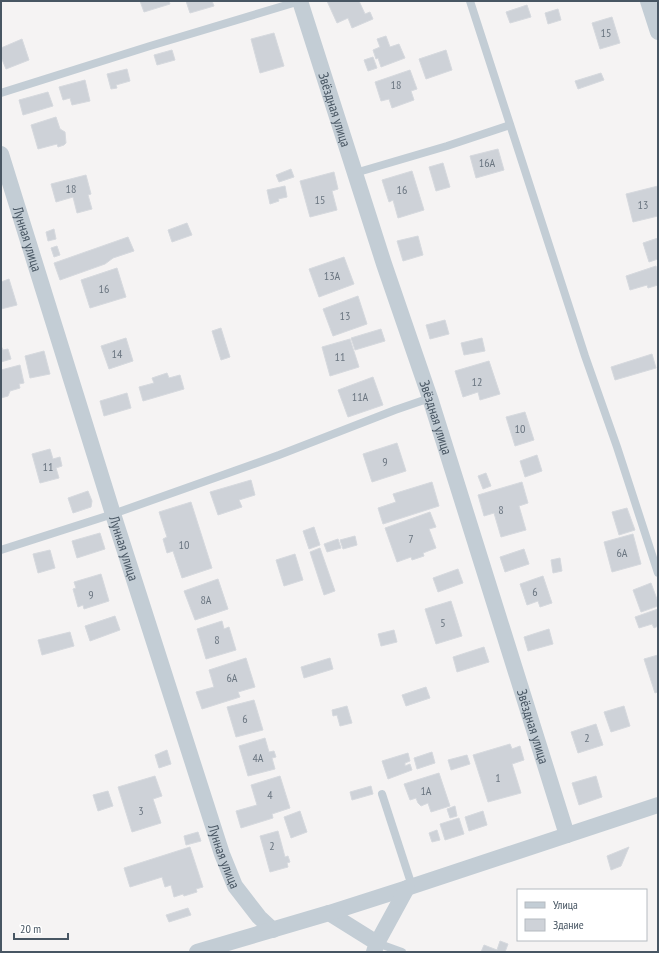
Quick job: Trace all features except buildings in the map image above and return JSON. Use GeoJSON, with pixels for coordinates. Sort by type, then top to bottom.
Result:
{"type":"FeatureCollection","features":[{"type":"Feature","properties":{"kind":"street","name":"Звёздная улица"},"geometry":{"type":"LineString","coordinates":[[300,1],[355,173],[430,398],[567,835]]}},
{"type":"Feature","properties":{"kind":"street"},"geometry":{"type":"LineString","coordinates":[[648,1],[658,32]]}},
{"type":"Feature","properties":{"kind":"street","name":"Лунная улица"},"geometry":{"type":"LineString","coordinates":[[1,154],[113,514],[229,874],[235,886],[259,917],[273,930]]}},
{"type":"Feature","properties":{"kind":"street"},"geometry":{"type":"LineString","coordinates":[[197,952],[329,913],[658,805]]}},
{"type":"Feature","properties":{"kind":"street"},"geometry":{"type":"LineString","coordinates":[[329,913],[376,947],[410,887]]}},
{"type":"Feature","properties":{"kind":"lane"},"geometry":{"type":"LineString","coordinates":[[1,93],[300,1]]}},
{"type":"Feature","properties":{"kind":"lane"},"geometry":{"type":"LineString","coordinates":[[470,1],[658,573]]}},
{"type":"Feature","properties":{"kind":"lane"},"geometry":{"type":"LineString","coordinates":[[355,173],[447,146],[510,125]]}},
{"type":"Feature","properties":{"kind":"lane"},"geometry":{"type":"LineString","coordinates":[[1,550],[113,514],[279,455],[430,398]]}},
{"type":"Feature","properties":{"kind":"lane"},"geometry":{"type":"LineString","coordinates":[[382,794],[410,887]]}},
{"type":"Feature","properties":{"kind":"lane"},"geometry":{"type":"LineString","coordinates":[[376,947],[402,952]]}}]}
